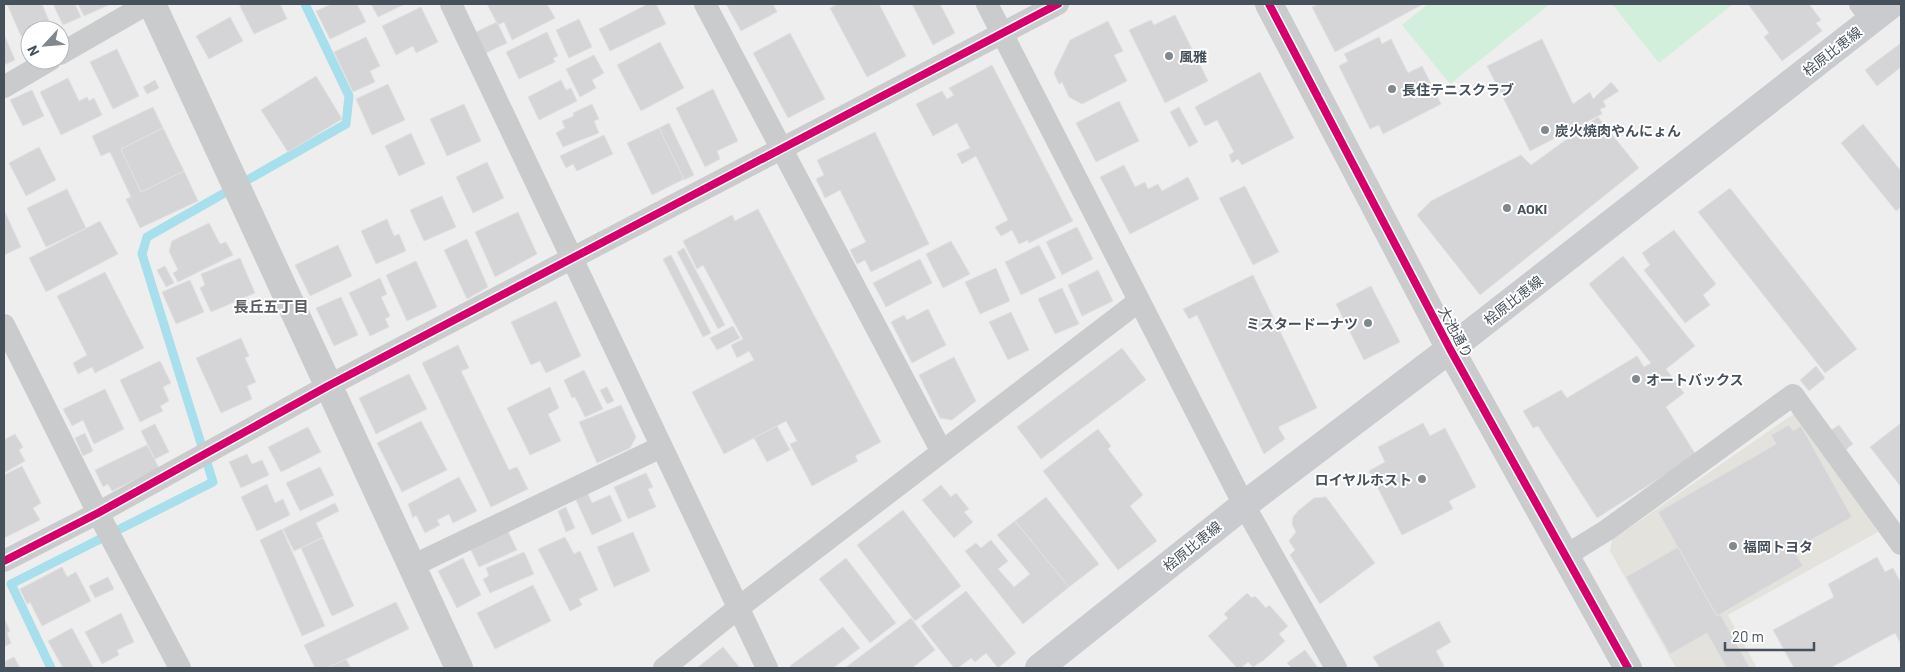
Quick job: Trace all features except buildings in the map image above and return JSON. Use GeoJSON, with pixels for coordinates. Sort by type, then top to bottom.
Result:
{"type":"FeatureCollection","features":[{"type":"Feature","properties":{"kind":"main road","name":"桧原比恵線"},"geometry":{"type":"LineString","coordinates":[[1039,668],[1244,505],[1450,349],[1875,9]]}},
{"type":"Feature","properties":{"kind":"street"},"geometry":{"type":"LineString","coordinates":[[70,48],[147,4]]}},
{"type":"Feature","properties":{"kind":"street"},"geometry":{"type":"LineString","coordinates":[[152,4],[459,668]]}},
{"type":"Feature","properties":{"kind":"street"},"geometry":{"type":"LineString","coordinates":[[451,4],[767,668]]}},
{"type":"Feature","properties":{"kind":"street"},"geometry":{"type":"LineString","coordinates":[[705,4],[942,452]]}},
{"type":"Feature","properties":{"kind":"street"},"geometry":{"type":"LineString","coordinates":[[987,4],[1244,505],[1336,668]]}},
{"type":"Feature","properties":{"kind":"street"},"geometry":{"type":"LineString","coordinates":[[4,561],[98,513],[328,386],[1058,4]]}},
{"type":"Feature","properties":{"kind":"street","name":"大池通り"},"geometry":{"type":"LineString","coordinates":[[1269,4],[1450,349],[1628,668]]}},
{"type":"Feature","properties":{"kind":"street"},"geometry":{"type":"LineString","coordinates":[[4,87],[33,70]]}},
{"type":"Feature","properties":{"kind":"street"},"geometry":{"type":"LineString","coordinates":[[664,668],[738,608],[1140,301]]}},
{"type":"Feature","properties":{"kind":"street"},"geometry":{"type":"LineString","coordinates":[[4,325],[98,513],[180,668]]}},
{"type":"Feature","properties":{"kind":"street"},"geometry":{"type":"LineString","coordinates":[[1564,556],[1606,530],[1793,395],[1901,544]]}},
{"type":"Feature","properties":{"kind":"street"},"geometry":{"type":"LineString","coordinates":[[412,566],[661,446]]}},
{"type":"Feature","properties":{"kind":"shaded area","name":"福岡トヨタ"},"geometry":{"type":"Polygon","coordinates":[[[1792,415],[1801,416],[1878,532],[1728,615],[1757,668],[1676,668],[1610,551],[1612,540],[1792,415]]]}},
{"type":"Feature","properties":{"kind":"green space"},"geometry":{"type":"Polygon","coordinates":[[[1428,4],[1550,4],[1450,84],[1402,25],[1428,4]]]}},
{"type":"Feature","properties":{"kind":"green space"},"geometry":{"type":"Polygon","coordinates":[[[1612,4],[1733,4],[1659,63],[1612,4]]]}},
{"type":"Feature","properties":{"kind":"waterway"},"geometry":{"type":"LineString","coordinates":[[51,668],[11,584],[213,482],[142,254],[147,237],[346,124],[349,96],[305,4]]}},
{"type":"Feature","properties":{"kind":"cycle path"},"geometry":{"type":"LineString","coordinates":[[4,561],[98,513],[328,386],[1058,4]]}},
{"type":"Feature","properties":{"kind":"cycle path"},"geometry":{"type":"LineString","coordinates":[[1269,4],[1450,349],[1628,668]]}},
{"type":"Feature","properties":{"kind":"place","name":"風雅"},"geometry":{"type":"Point","coordinates":[1169,56]}},
{"type":"Feature","properties":{"kind":"place","name":"長住テニスクラブ"},"geometry":{"type":"Point","coordinates":[1392,89]}},
{"type":"Feature","properties":{"kind":"place","name":"炭火焼肉やんにょん"},"geometry":{"type":"Point","coordinates":[1545,130]}},
{"type":"Feature","properties":{"kind":"place","name":"AOKI"},"geometry":{"type":"Point","coordinates":[1507,208]}},
{"type":"Feature","properties":{"kind":"place","name":"ミスタードーナツ"},"geometry":{"type":"Point","coordinates":[1368,323]}},
{"type":"Feature","properties":{"kind":"place","name":"オートバックス"},"geometry":{"type":"Point","coordinates":[1636,379]}},
{"type":"Feature","properties":{"kind":"place","name":"ロイヤルホスト"},"geometry":{"type":"Point","coordinates":[1422,479]}},
{"type":"Feature","properties":{"kind":"place","name":"福岡トヨタ"},"geometry":{"type":"Point","coordinates":[1733,546]}},
{"type":"Feature","properties":{"kind":"district","name":"長丘五丁目"},"geometry":{"type":"Point","coordinates":[271,306]}}]}
